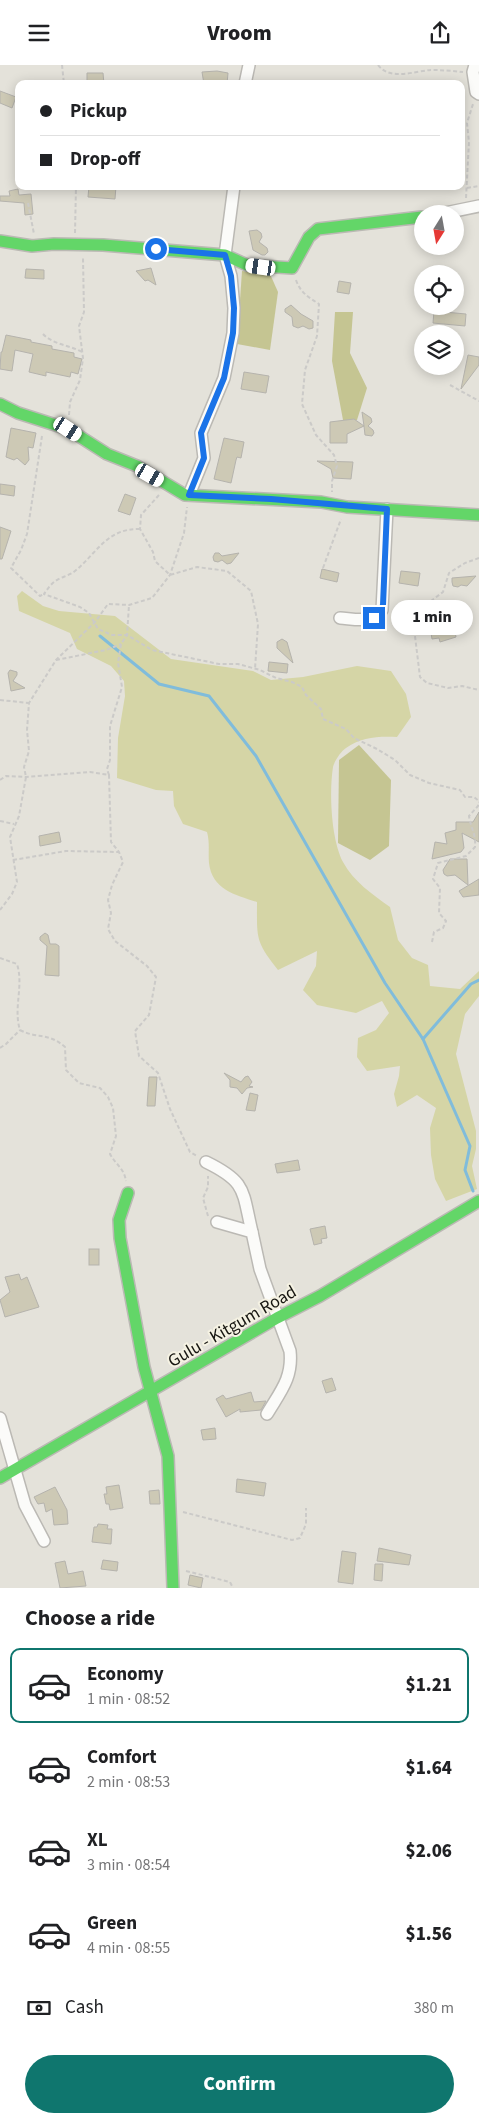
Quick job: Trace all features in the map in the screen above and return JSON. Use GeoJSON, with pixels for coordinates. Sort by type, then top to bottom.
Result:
{"type":"FeatureCollection","features":[{"type":"Feature","properties":{"kind":"street"},"geometry":{"type":"LineString","coordinates":[[246,80],[249,65]]}},
{"type":"Feature","properties":{"kind":"street"},"geometry":{"type":"LineString","coordinates":[[474,69],[478,93]]}},
{"type":"Feature","properties":{"kind":"street"},"geometry":{"type":"LineString","coordinates":[[189,495],[204,458],[201,433],[224,378],[233,333],[234,308],[231,276],[225,255],[233,190]]}},
{"type":"Feature","properties":{"kind":"street"},"geometry":{"type":"LineString","coordinates":[[465,210],[479,205]]}},
{"type":"Feature","properties":{"kind":"street"},"geometry":{"type":"LineString","coordinates":[[0,241],[32,246],[54,244],[78,246],[103,245],[225,255],[247,265],[292,268],[296,264],[308,237],[318,229],[414,218]]}},
{"type":"Feature","properties":{"kind":"street"},"geometry":{"type":"LineString","coordinates":[[0,404],[18,413],[68,429],[106,455],[137,466],[174,489],[189,495],[479,515]]}},
{"type":"Feature","properties":{"kind":"street"},"geometry":{"type":"LineString","coordinates":[[340,618],[369,620],[378,615],[382,610],[387,509]]}},
{"type":"Feature","properties":{"kind":"street"},"geometry":{"type":"LineString","coordinates":[[206,1162],[231,1175],[238,1182],[246,1203],[260,1269],[277,1318],[286,1335],[291,1364],[289,1377],[267,1414]]}},
{"type":"Feature","properties":{"kind":"street"},"geometry":{"type":"LineString","coordinates":[[128,1193],[119,1220],[120,1238],[141,1349],[168,1456],[172,1509],[173,1588]]}},
{"type":"Feature","properties":{"kind":"street","name":"Gulu - Kitgum Road"},"geometry":{"type":"LineString","coordinates":[[0,1478],[152,1392],[277,1318],[320,1296],[479,1201]]}},
{"type":"Feature","properties":{"kind":"street"},"geometry":{"type":"LineString","coordinates":[[212,1219],[252,1232]]}},
{"type":"Feature","properties":{"kind":"street"},"geometry":{"type":"LineString","coordinates":[[0,1418],[25,1505],[44,1541]]}},
{"type":"Feature","properties":{"kind":"path"},"geometry":{"type":"LineString","coordinates":[[62,65],[64,80]]}},
{"type":"Feature","properties":{"kind":"path"},"geometry":{"type":"LineString","coordinates":[[378,65],[380,68],[396,74],[431,70],[474,69]]}},
{"type":"Feature","properties":{"kind":"path"},"geometry":{"type":"LineString","coordinates":[[465,210],[469,142],[467,123],[478,93]]}},
{"type":"Feature","properties":{"kind":"path"},"geometry":{"type":"LineString","coordinates":[[466,188],[479,187]]}},
{"type":"Feature","properties":{"kind":"path"},"geometry":{"type":"LineString","coordinates":[[68,429],[70,402],[80,380],[83,358],[79,326],[84,312],[78,246],[76,190]]}},
{"type":"Feature","properties":{"kind":"path"},"geometry":{"type":"LineString","coordinates":[[28,203],[34,234],[32,246]]}},
{"type":"Feature","properties":{"kind":"path"},"geometry":{"type":"LineString","coordinates":[[292,268],[299,288],[318,304],[317,335],[305,370],[302,404],[316,435],[334,455],[337,466],[332,481],[332,497]]}},
{"type":"Feature","properties":{"kind":"path"},"geometry":{"type":"LineString","coordinates":[[43,334],[50,341],[66,344],[82,351]]}},
{"type":"Feature","properties":{"kind":"path"},"geometry":{"type":"LineString","coordinates":[[450,385],[479,401]]}},
{"type":"Feature","properties":{"kind":"path"},"geometry":{"type":"LineString","coordinates":[[44,422],[27,534],[21,550],[10,568],[40,596],[44,594],[80,607],[89,613],[98,629],[112,635],[127,635],[152,650],[219,664],[238,664],[292,682],[302,687],[306,695],[320,709],[322,719],[346,729],[354,738],[396,760],[410,775],[429,783],[460,790],[466,797],[474,797],[479,802],[478,806],[469,816],[470,826],[477,834],[475,847],[466,856],[438,863],[434,870],[433,879],[440,888],[439,913],[446,921],[443,928],[434,933],[432,942]]}},
{"type":"Feature","properties":{"kind":"path"},"geometry":{"type":"LineString","coordinates":[[170,575],[156,561],[140,529],[141,515],[152,502],[162,492],[174,489]]}},
{"type":"Feature","properties":{"kind":"path"},"geometry":{"type":"LineString","coordinates":[[0,910],[12,894],[17,881],[10,837],[19,816],[26,777],[24,767],[29,751],[27,731],[29,703],[56,660],[108,604],[129,605],[152,598],[170,575],[184,533],[189,495]]}},
{"type":"Feature","properties":{"kind":"path"},"geometry":{"type":"LineString","coordinates":[[324,568],[337,528],[347,507]]}},
{"type":"Feature","properties":{"kind":"path"},"geometry":{"type":"LineString","coordinates":[[44,594],[55,581],[72,573],[81,566],[106,539],[126,529],[140,529]]}},
{"type":"Feature","properties":{"kind":"path"},"geometry":{"type":"LineString","coordinates":[[479,558],[465,563],[449,573],[443,592],[419,610],[414,628],[420,677],[428,683],[448,688],[462,686],[479,690]]}},
{"type":"Feature","properties":{"kind":"path"},"geometry":{"type":"LineString","coordinates":[[170,575],[183,569],[197,567],[227,571],[251,591],[258,624],[255,669]]}},
{"type":"Feature","properties":{"kind":"path"},"geometry":{"type":"LineString","coordinates":[[129,605],[127,635],[122,644],[118,663],[122,687],[110,726],[110,760],[108,769],[111,842],[119,852],[123,862],[112,885],[108,900],[111,913],[108,929],[115,941],[147,967],[156,977],[149,1015],[135,1031],[139,1056],[158,1073],[170,1109],[190,1152],[206,1162],[208,1187],[202,1198],[212,1219]]}},
{"type":"Feature","properties":{"kind":"path"},"geometry":{"type":"LineString","coordinates":[[56,660],[106,651],[122,644]]}},
{"type":"Feature","properties":{"kind":"path"},"geometry":{"type":"LineString","coordinates":[[0,700],[29,703]]}},
{"type":"Feature","properties":{"kind":"path"},"geometry":{"type":"LineString","coordinates":[[0,780],[6,776],[26,777],[90,772],[109,775]]}},
{"type":"Feature","properties":{"kind":"path"},"geometry":{"type":"LineString","coordinates":[[0,821],[14,824]]}},
{"type":"Feature","properties":{"kind":"path"},"geometry":{"type":"LineString","coordinates":[[14,860],[66,851],[119,852]]}},
{"type":"Feature","properties":{"kind":"path"},"geometry":{"type":"LineString","coordinates":[[0,958],[17,963],[20,975],[18,1005],[20,1030],[0,1048]]}},
{"type":"Feature","properties":{"kind":"path"},"geometry":{"type":"LineString","coordinates":[[20,1030],[29,1035],[56,1039],[65,1047],[66,1070],[80,1083],[100,1088],[108,1097],[113,1108],[116,1136],[110,1154],[114,1163],[125,1172],[128,1193]]}},
{"type":"Feature","properties":{"kind":"path"},"geometry":{"type":"LineString","coordinates":[[172,1509],[292,1540],[300,1538],[306,1525],[306,1508]]}},
{"type":"Feature","properties":{"kind":"path"},"geometry":{"type":"LineString","coordinates":[[174,1568],[230,1582],[233,1588]]}},
{"type":"Feature","properties":{"kind":"green space"},"geometry":{"type":"Polygon","coordinates":[[[242,271],[270,274],[278,292],[270,350],[237,344],[242,271]]]}},
{"type":"Feature","properties":{"kind":"green space"},"geometry":{"type":"Polygon","coordinates":[[[335,312],[353,312],[350,353],[367,388],[357,420],[343,420],[332,361],[335,312]]]}},
{"type":"Feature","properties":{"kind":"green space"},"geometry":{"type":"Polygon","coordinates":[[[22,591],[43,606],[59,611],[115,616],[171,659],[253,671],[271,680],[303,677],[357,666],[391,671],[406,694],[411,717],[397,737],[377,737],[358,741],[344,749],[338,757],[334,765],[332,777],[331,802],[336,841],[347,869],[358,882],[390,907],[398,940],[412,958],[428,965],[430,986],[460,989],[479,971],[479,996],[465,1014],[456,1054],[476,1131],[476,1149],[472,1166],[477,1189],[446,1201],[435,1179],[431,1155],[430,1128],[436,1108],[417,1095],[397,1107],[394,1094],[400,1066],[367,1071],[357,1057],[358,1038],[376,1030],[389,1013],[382,1001],[356,1013],[317,1005],[303,990],[316,966],[317,951],[278,970],[265,952],[259,939],[257,902],[233,894],[215,879],[209,863],[207,832],[183,824],[174,806],[173,791],[156,790],[117,778],[118,738],[125,696],[124,681],[111,666],[77,649],[70,633],[19,611],[17,596],[22,591]]]}},
{"type":"Feature","properties":{"kind":"green space"},"geometry":{"type":"Polygon","coordinates":[[[359,745],[391,780],[389,846],[370,860],[338,843],[339,760],[359,745]]]}},
{"type":"Feature","properties":{"kind":"building"},"geometry":{"type":"Polygon","coordinates":[[[217,71],[228,73],[227,80],[203,80],[202,72],[217,71]]]}},
{"type":"Feature","properties":{"kind":"building"},"geometry":{"type":"Polygon","coordinates":[[[87,73],[103,73],[104,80],[87,80],[87,73]]]}},
{"type":"Feature","properties":{"kind":"building"},"geometry":{"type":"Polygon","coordinates":[[[0,91],[15,97],[12,108],[0,103],[0,91]]]}},
{"type":"Feature","properties":{"kind":"building"},"geometry":{"type":"Polygon","coordinates":[[[18,190],[19,195],[31,194],[33,214],[25,215],[24,203],[0,201],[0,196],[10,196],[9,191],[18,190]]]}},
{"type":"Feature","properties":{"kind":"building"},"geometry":{"type":"Polygon","coordinates":[[[89,190],[116,190],[115,199],[88,197],[89,190]]]}},
{"type":"Feature","properties":{"kind":"building"},"geometry":{"type":"Polygon","coordinates":[[[257,230],[261,233],[262,237],[259,242],[267,248],[268,252],[265,255],[253,250],[249,231],[257,230]]]}},
{"type":"Feature","properties":{"kind":"building"},"geometry":{"type":"Polygon","coordinates":[[[151,268],[156,285],[148,280],[145,281],[136,271],[151,268]]]}},
{"type":"Feature","properties":{"kind":"building"},"geometry":{"type":"Polygon","coordinates":[[[26,269],[44,270],[44,279],[25,278],[26,269]]]}},
{"type":"Feature","properties":{"kind":"building"},"geometry":{"type":"Polygon","coordinates":[[[339,281],[351,283],[349,294],[337,292],[339,281]]]}},
{"type":"Feature","properties":{"kind":"building"},"geometry":{"type":"Polygon","coordinates":[[[291,305],[313,321],[313,328],[293,326],[292,317],[285,312],[285,309],[291,305]]]}},
{"type":"Feature","properties":{"kind":"building"},"geometry":{"type":"Polygon","coordinates":[[[466,314],[465,326],[433,323],[434,315],[466,314]]]}},
{"type":"Feature","properties":{"kind":"building"},"geometry":{"type":"Polygon","coordinates":[[[6,335],[52,346],[52,349],[74,353],[74,357],[82,359],[78,374],[71,372],[70,377],[46,372],[46,376],[29,372],[33,354],[15,350],[12,371],[0,369],[1,352],[6,335]]]}},
{"type":"Feature","properties":{"kind":"building"},"geometry":{"type":"Polygon","coordinates":[[[468,355],[479,357],[479,365],[461,389],[468,355]]]}},
{"type":"Feature","properties":{"kind":"building"},"geometry":{"type":"Polygon","coordinates":[[[244,372],[269,376],[266,393],[241,389],[244,372]]]}},
{"type":"Feature","properties":{"kind":"building"},"geometry":{"type":"Polygon","coordinates":[[[362,412],[371,418],[372,422],[368,426],[373,430],[372,436],[365,435],[362,412]]]}},
{"type":"Feature","properties":{"kind":"building"},"geometry":{"type":"Polygon","coordinates":[[[354,419],[364,426],[347,434],[347,443],[330,443],[330,422],[354,419]]]}},
{"type":"Feature","properties":{"kind":"building"},"geometry":{"type":"Polygon","coordinates":[[[11,428],[36,433],[33,448],[28,447],[29,460],[25,465],[17,458],[14,460],[6,457],[11,428]]]}},
{"type":"Feature","properties":{"kind":"building"},"geometry":{"type":"Polygon","coordinates":[[[224,438],[244,442],[241,458],[237,457],[236,460],[231,483],[214,479],[224,438]]]}},
{"type":"Feature","properties":{"kind":"building"},"geometry":{"type":"Polygon","coordinates":[[[317,461],[353,462],[351,479],[333,478],[331,469],[317,461]]]}},
{"type":"Feature","properties":{"kind":"building"},"geometry":{"type":"Polygon","coordinates":[[[0,484],[15,486],[14,496],[0,494],[0,484]]]}},
{"type":"Feature","properties":{"kind":"building"},"geometry":{"type":"Polygon","coordinates":[[[125,494],[136,498],[130,515],[118,511],[125,494]]]}},
{"type":"Feature","properties":{"kind":"building"},"geometry":{"type":"Polygon","coordinates":[[[0,527],[11,531],[2,559],[0,559],[0,527]]]}},
{"type":"Feature","properties":{"kind":"building"},"geometry":{"type":"Polygon","coordinates":[[[215,553],[219,553],[222,556],[239,553],[231,563],[227,564],[222,560],[214,561],[215,553]]]}},
{"type":"Feature","properties":{"kind":"building"},"geometry":{"type":"Polygon","coordinates":[[[322,569],[339,573],[337,582],[320,578],[322,569]]]}},
{"type":"Feature","properties":{"kind":"building"},"geometry":{"type":"Polygon","coordinates":[[[401,571],[420,573],[418,586],[399,583],[401,571]]]}},
{"type":"Feature","properties":{"kind":"building"},"geometry":{"type":"Polygon","coordinates":[[[476,576],[467,586],[453,586],[452,578],[476,576]]]}},
{"type":"Feature","properties":{"kind":"building"},"geometry":{"type":"Polygon","coordinates":[[[452,617],[456,637],[440,642],[439,638],[432,639],[431,633],[425,634],[423,624],[452,617]]]}},
{"type":"Feature","properties":{"kind":"building"},"geometry":{"type":"Polygon","coordinates":[[[282,639],[287,642],[293,663],[277,648],[277,642],[282,639]]]}},
{"type":"Feature","properties":{"kind":"building"},"geometry":{"type":"Polygon","coordinates":[[[269,662],[288,664],[287,673],[268,671],[269,662]]]}},
{"type":"Feature","properties":{"kind":"building"},"geometry":{"type":"Polygon","coordinates":[[[10,670],[17,672],[13,681],[25,688],[11,691],[8,673],[10,670]]]}},
{"type":"Feature","properties":{"kind":"building"},"geometry":{"type":"Polygon","coordinates":[[[479,812],[479,842],[462,833],[464,848],[461,852],[432,859],[435,842],[447,844],[445,833],[456,830],[456,822],[473,822],[479,812]]]}},
{"type":"Feature","properties":{"kind":"building"},"geometry":{"type":"Polygon","coordinates":[[[59,832],[61,842],[40,846],[39,836],[59,832]]]}},
{"type":"Feature","properties":{"kind":"building"},"geometry":{"type":"Polygon","coordinates":[[[450,859],[467,859],[468,885],[455,875],[447,876],[444,874],[443,870],[450,859]]]}},
{"type":"Feature","properties":{"kind":"building"},"geometry":{"type":"Polygon","coordinates":[[[479,879],[479,895],[463,897],[459,891],[479,879]]]}},
{"type":"Feature","properties":{"kind":"building"},"geometry":{"type":"Polygon","coordinates":[[[45,933],[48,935],[50,944],[59,946],[59,976],[45,975],[47,946],[40,940],[40,937],[45,933]]]}},
{"type":"Feature","properties":{"kind":"building"},"geometry":{"type":"Polygon","coordinates":[[[224,1073],[241,1082],[248,1076],[252,1082],[249,1086],[253,1087],[247,1088],[242,1094],[237,1088],[230,1087],[230,1080],[224,1073]]]}},
{"type":"Feature","properties":{"kind":"building"},"geometry":{"type":"Polygon","coordinates":[[[149,1077],[157,1077],[155,1106],[147,1106],[149,1077]]]}},
{"type":"Feature","properties":{"kind":"building"},"geometry":{"type":"Polygon","coordinates":[[[250,1093],[258,1095],[255,1111],[246,1110],[250,1093]]]}},
{"type":"Feature","properties":{"kind":"building"},"geometry":{"type":"Polygon","coordinates":[[[298,1160],[300,1170],[277,1173],[275,1164],[298,1160]]]}},
{"type":"Feature","properties":{"kind":"building"},"geometry":{"type":"Polygon","coordinates":[[[325,1226],[327,1238],[321,1239],[322,1243],[314,1245],[310,1229],[325,1226]]]}},
{"type":"Feature","properties":{"kind":"building"},"geometry":{"type":"Polygon","coordinates":[[[89,1249],[99,1249],[99,1265],[89,1265],[89,1249]]]}},
{"type":"Feature","properties":{"kind":"building"},"geometry":{"type":"Polygon","coordinates":[[[19,1274],[21,1280],[27,1277],[39,1307],[5,1317],[0,1300],[10,1292],[5,1277],[19,1274]]]}},
{"type":"Feature","properties":{"kind":"building"},"geometry":{"type":"Polygon","coordinates":[[[332,1378],[336,1390],[326,1393],[322,1381],[332,1378]]]}},
{"type":"Feature","properties":{"kind":"building"},"geometry":{"type":"Polygon","coordinates":[[[251,1392],[254,1402],[266,1401],[261,1410],[240,1412],[240,1409],[226,1417],[216,1399],[223,1395],[226,1399],[251,1392]]]}},
{"type":"Feature","properties":{"kind":"building"},"geometry":{"type":"Polygon","coordinates":[[[215,1428],[216,1439],[203,1440],[201,1430],[215,1428]]]}},
{"type":"Feature","properties":{"kind":"building"},"geometry":{"type":"Polygon","coordinates":[[[237,1479],[266,1483],[264,1496],[236,1492],[237,1479]]]}},
{"type":"Feature","properties":{"kind":"building"},"geometry":{"type":"Polygon","coordinates":[[[119,1485],[123,1508],[110,1510],[109,1504],[106,1504],[104,1494],[107,1494],[106,1487],[119,1485]]]}},
{"type":"Feature","properties":{"kind":"building"},"geometry":{"type":"Polygon","coordinates":[[[55,1487],[67,1510],[68,1524],[54,1525],[52,1509],[46,1512],[44,1503],[38,1504],[34,1497],[55,1487]]]}},
{"type":"Feature","properties":{"kind":"building"},"geometry":{"type":"Polygon","coordinates":[[[159,1490],[160,1504],[150,1504],[149,1491],[159,1490]]]}},
{"type":"Feature","properties":{"kind":"building"},"geometry":{"type":"Polygon","coordinates":[[[98,1524],[108,1525],[107,1529],[112,1529],[111,1544],[92,1542],[94,1527],[97,1527],[98,1524]]]}},
{"type":"Feature","properties":{"kind":"building"},"geometry":{"type":"Polygon","coordinates":[[[379,1548],[411,1555],[409,1565],[377,1561],[379,1548]]]}},
{"type":"Feature","properties":{"kind":"building"},"geometry":{"type":"Polygon","coordinates":[[[342,1551],[356,1553],[353,1584],[338,1582],[342,1551]]]}},
{"type":"Feature","properties":{"kind":"building"},"geometry":{"type":"Polygon","coordinates":[[[103,1560],[118,1562],[117,1571],[101,1569],[103,1560]]]}},
{"type":"Feature","properties":{"kind":"building"},"geometry":{"type":"Polygon","coordinates":[[[65,1561],[68,1574],[83,1571],[86,1586],[60,1588],[55,1563],[65,1561]]]}},
{"type":"Feature","properties":{"kind":"building"},"geometry":{"type":"Polygon","coordinates":[[[375,1564],[383,1564],[382,1581],[374,1580],[375,1564]]]}},
{"type":"Feature","properties":{"kind":"building"},"geometry":{"type":"Polygon","coordinates":[[[190,1575],[203,1578],[201,1588],[188,1585],[190,1575]]]}},
{"type":"Feature","properties":{"kind":"waterway"},"geometry":{"type":"LineString","coordinates":[[100,636],[159,684],[209,696],[256,756],[385,983],[423,1039],[470,1146],[465,1170],[473,1191]]}},
{"type":"Feature","properties":{"kind":"waterway"},"geometry":{"type":"LineString","coordinates":[[423,1039],[471,984],[479,980]]}},
{"type":"Feature","properties":{"kind":"traffic: fast"},"geometry":{"type":"LineString","coordinates":[[0,241],[32,246],[54,244],[103,245],[225,255],[247,265],[292,268],[309,237],[318,229],[414,218]]}},
{"type":"Feature","properties":{"kind":"traffic: fast"},"geometry":{"type":"LineString","coordinates":[[0,404],[18,413],[68,429],[107,454],[137,466],[185,495],[321,502],[347,507],[479,515]]}},
{"type":"Feature","properties":{"kind":"traffic: fast"},"geometry":{"type":"LineString","coordinates":[[128,1193],[119,1220],[120,1238],[144,1367],[168,1456],[173,1588]]}},
{"type":"Feature","properties":{"kind":"traffic: fast"},"geometry":{"type":"LineString","coordinates":[[0,1478],[277,1318],[320,1296],[479,1201]]}},
{"type":"Feature","properties":{"kind":"route"},"geometry":{"type":"LineString","coordinates":[[156,249],[225,255],[231,276],[234,308],[233,333],[224,378],[217,399],[201,433],[204,458],[189,495],[244,497],[387,509],[383,605],[382,610],[374,618]]}}]}
